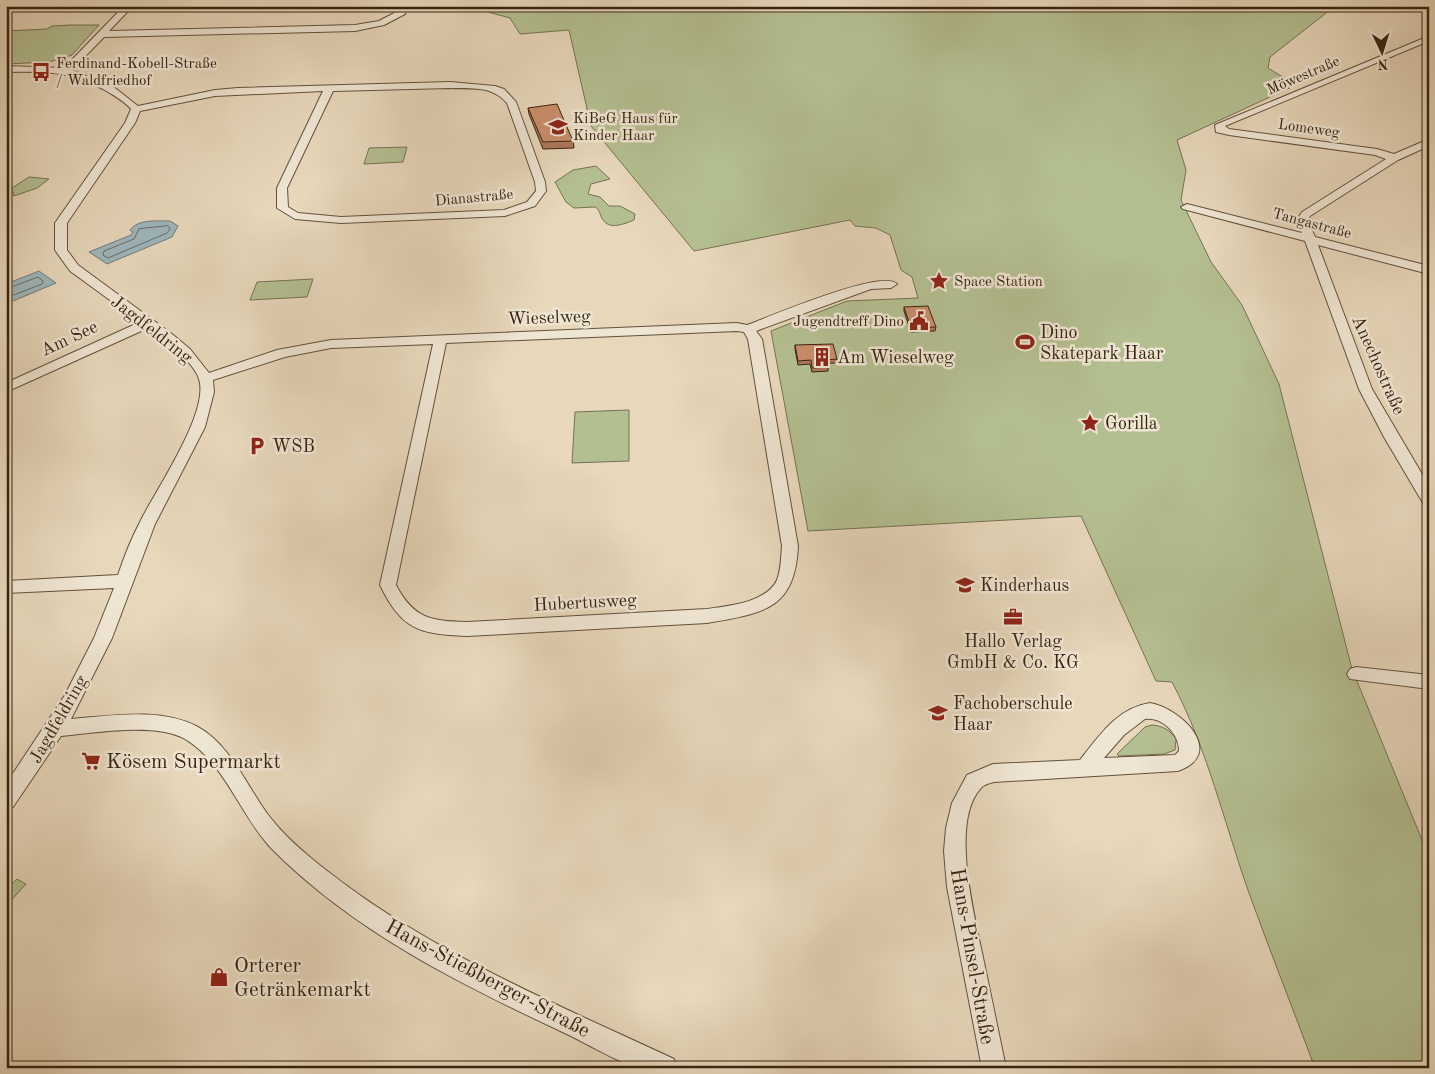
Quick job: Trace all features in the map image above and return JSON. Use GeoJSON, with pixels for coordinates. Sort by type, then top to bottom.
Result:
{"type":"FeatureCollection","features":[{"type":"Feature","properties":{"kind":"street"},"geometry":{"type":"LineString","coordinates":[[67,70],[104,34],[129,6]]}},
{"type":"Feature","properties":{"kind":"street"},"geometry":{"type":"LineString","coordinates":[[104,34],[355,28],[388,21],[402,12],[403,6]]}},
{"type":"Feature","properties":{"kind":"street","name":"Möwestraße"},"geometry":{"type":"LineString","coordinates":[[1220,130],[1220,126],[1225,122],[1429,38]]}},
{"type":"Feature","properties":{"kind":"street"},"geometry":{"type":"LineString","coordinates":[[6,70],[67,70],[84,74],[117,93],[136,109]]}},
{"type":"Feature","properties":{"kind":"street","name":"Dianastraße"},"geometry":{"type":"LineString","coordinates":[[136,109],[216,93],[329,89],[466,85],[501,91],[511,102],[540,182],[541,191],[531,204],[505,213],[341,220],[295,216],[283,208],[282,188],[329,89]]}},
{"type":"Feature","properties":{"kind":"street","name":"Jagdfeldring"},"geometry":{"type":"LineString","coordinates":[[6,801],[57,728],[95,652],[118,599],[122,581],[133,553],[178,468],[204,410],[209,391],[206,378],[187,352],[74,268],[61,250],[59,232],[61,223],[130,123],[136,109]]}},
{"type":"Feature","properties":{"kind":"street","name":"Lomeweg"},"geometry":{"type":"LineString","coordinates":[[1220,130],[1377,152],[1394,158]]}},
{"type":"Feature","properties":{"kind":"street"},"geometry":{"type":"LineString","coordinates":[[1394,158],[1429,142]]}},
{"type":"Feature","properties":{"kind":"street","name":"Anechostraße"},"geometry":{"type":"LineString","coordinates":[[1394,158],[1306,214],[1302,221],[1311,239],[1359,374],[1377,412],[1429,499]]}},
{"type":"Feature","properties":{"kind":"street","name":"Tangastraße"},"geometry":{"type":"LineString","coordinates":[[1187,207],[1429,270]]}},
{"type":"Feature","properties":{"kind":"street","name":"Wieselweg"},"geometry":{"type":"LineString","coordinates":[[206,378],[308,347],[440,340],[748,329],[869,285],[892,284]]}},
{"type":"Feature","properties":{"kind":"street","name":"Am See"},"geometry":{"type":"LineString","coordinates":[[6,388],[148,323]]}},
{"type":"Feature","properties":{"kind":"street","name":"Hubertusweg"},"geometry":{"type":"LineString","coordinates":[[440,340],[388,585],[396,603],[412,620],[442,628],[467,629],[723,614],[746,609],[778,592],[785,581],[790,546],[755,339],[748,329]]}},
{"type":"Feature","properties":{"kind":"street"},"geometry":{"type":"LineString","coordinates":[[6,587],[122,581]]}},
{"type":"Feature","properties":{"kind":"street"},"geometry":{"type":"LineString","coordinates":[[1356,674],[1429,682]]}},
{"type":"Feature","properties":{"kind":"street","name":"Hans-Pinsel-Straße"},"geometry":{"type":"LineString","coordinates":[[994,1068],[958,887],[955,851],[956,828],[962,804],[974,781],[993,773],[1178,763],[1186,757],[1189,750],[1185,736],[1172,719],[1159,712],[1144,711],[1125,721],[1084,768]]}},
{"type":"Feature","properties":{"kind":"street","name":"Hans-Stießberger-Straße"},"geometry":{"type":"LineString","coordinates":[[57,728],[165,723],[190,732],[204,742],[233,778],[268,830],[318,877],[376,920],[426,951],[503,991],[665,1068]]}},
{"type":"Feature","properties":{"kind":"green space"},"geometry":{"type":"Polygon","coordinates":[[[466,6],[1335,6],[1270,57],[1268,68],[1296,85],[1177,140],[1186,170],[1181,200],[1211,262],[1242,305],[1279,384],[1352,669],[1429,857],[1429,1068],[1315,1068],[1249,893],[1205,759],[1184,707],[1172,682],[1156,681],[1081,516],[808,531],[771,331],[847,301],[918,298],[912,277],[901,270],[890,235],[876,228],[855,226],[850,220],[694,251],[591,126],[569,30],[520,34],[510,18],[466,6]]]}},
{"type":"Feature","properties":{"kind":"green space"},"geometry":{"type":"Polygon","coordinates":[[[99,25],[72,55],[49,62],[6,64],[6,31],[47,29],[52,26],[99,25]]]}},
{"type":"Feature","properties":{"kind":"green space"},"geometry":{"type":"Polygon","coordinates":[[[407,147],[403,162],[364,164],[369,148],[407,147]]]}},
{"type":"Feature","properties":{"kind":"green space"},"geometry":{"type":"Polygon","coordinates":[[[596,166],[610,179],[591,184],[588,194],[600,197],[609,206],[620,206],[635,214],[634,220],[617,225],[609,225],[603,220],[595,207],[574,208],[566,202],[555,182],[573,170],[596,166]]]}},
{"type":"Feature","properties":{"kind":"green space"},"geometry":{"type":"Polygon","coordinates":[[[29,177],[49,179],[37,188],[14,196],[12,188],[29,177]]]}},
{"type":"Feature","properties":{"kind":"green space"},"geometry":{"type":"Polygon","coordinates":[[[313,279],[307,297],[250,300],[257,282],[313,279]]]}},
{"type":"Feature","properties":{"kind":"green space"},"geometry":{"type":"Polygon","coordinates":[[[629,410],[629,461],[572,463],[575,412],[629,410]]]}},
{"type":"Feature","properties":{"kind":"green space"},"geometry":{"type":"Polygon","coordinates":[[[1152,725],[1163,727],[1171,733],[1176,739],[1175,750],[1164,754],[1119,756],[1117,754],[1145,727],[1152,725]]]}},
{"type":"Feature","properties":{"kind":"green space"},"geometry":{"type":"Polygon","coordinates":[[[17,879],[26,884],[6,906],[6,890],[17,879]]]}},
{"type":"Feature","properties":{"kind":"water"},"geometry":{"type":"Polygon","coordinates":[[[170,221],[178,226],[172,237],[107,264],[89,252],[131,235],[133,232],[130,230],[133,226],[143,222],[170,221]]]}},
{"type":"Feature","properties":{"kind":"water"},"geometry":{"type":"Polygon","coordinates":[[[39,271],[56,283],[6,304],[6,284],[39,271]]]}},
{"type":"Feature","properties":{"kind":"building"},"geometry":{"type":"Polygon","coordinates":[[[557,104],[573,141],[543,142],[528,108],[557,104]]]}},
{"type":"Feature","properties":{"kind":"building","name":"Jugendtreff Dino"},"geometry":{"type":"Polygon","coordinates":[[[928,306],[936,327],[911,328],[904,307],[928,306]]]}},
{"type":"Feature","properties":{"kind":"building","name":"Am Wieselweg"},"geometry":{"type":"Polygon","coordinates":[[[833,344],[837,359],[826,360],[828,367],[812,368],[811,360],[798,361],[795,345],[833,344]]]}},
{"type":"Feature","properties":{"kind":"place","name":"Ferdinand-Kobell-Straße / Waldfriedhof"},"geometry":{"type":"Point","coordinates":[41,72]}},
{"type":"Feature","properties":{"kind":"place","name":"KiBeG Haus für Kinder Haar"},"geometry":{"type":"Point","coordinates":[558,127]}},
{"type":"Feature","properties":{"kind":"place","name":"Space Station"},"geometry":{"type":"Point","coordinates":[939,281]}},
{"type":"Feature","properties":{"kind":"place","name":"Jugendtreff Dino"},"geometry":{"type":"Point","coordinates":[919,321]}},
{"type":"Feature","properties":{"kind":"place","name":"Dino Skatepark Haar"},"geometry":{"type":"Point","coordinates":[1025,342]}},
{"type":"Feature","properties":{"kind":"place","name":"Am Wieselweg"},"geometry":{"type":"Point","coordinates":[822,357]}},
{"type":"Feature","properties":{"kind":"place","name":"Gorilla"},"geometry":{"type":"Point","coordinates":[1090,423]}},
{"type":"Feature","properties":{"kind":"place","name":"WSB"},"geometry":{"type":"Point","coordinates":[257,446]}},
{"type":"Feature","properties":{"kind":"place","name":"Kinderhaus"},"geometry":{"type":"Point","coordinates":[965,585]}},
{"type":"Feature","properties":{"kind":"place","name":"Hallo Verlag GmbH & Co. KG"},"geometry":{"type":"Point","coordinates":[1013,617]}},
{"type":"Feature","properties":{"kind":"place","name":"Fachoberschule Haar"},"geometry":{"type":"Point","coordinates":[938,713]}},
{"type":"Feature","properties":{"kind":"place","name":"Kösem Supermarkt"},"geometry":{"type":"Point","coordinates":[91,761]}},
{"type":"Feature","properties":{"kind":"place","name":"Orterer Getränkemarkt"},"geometry":{"type":"Point","coordinates":[219,977]}}]}
